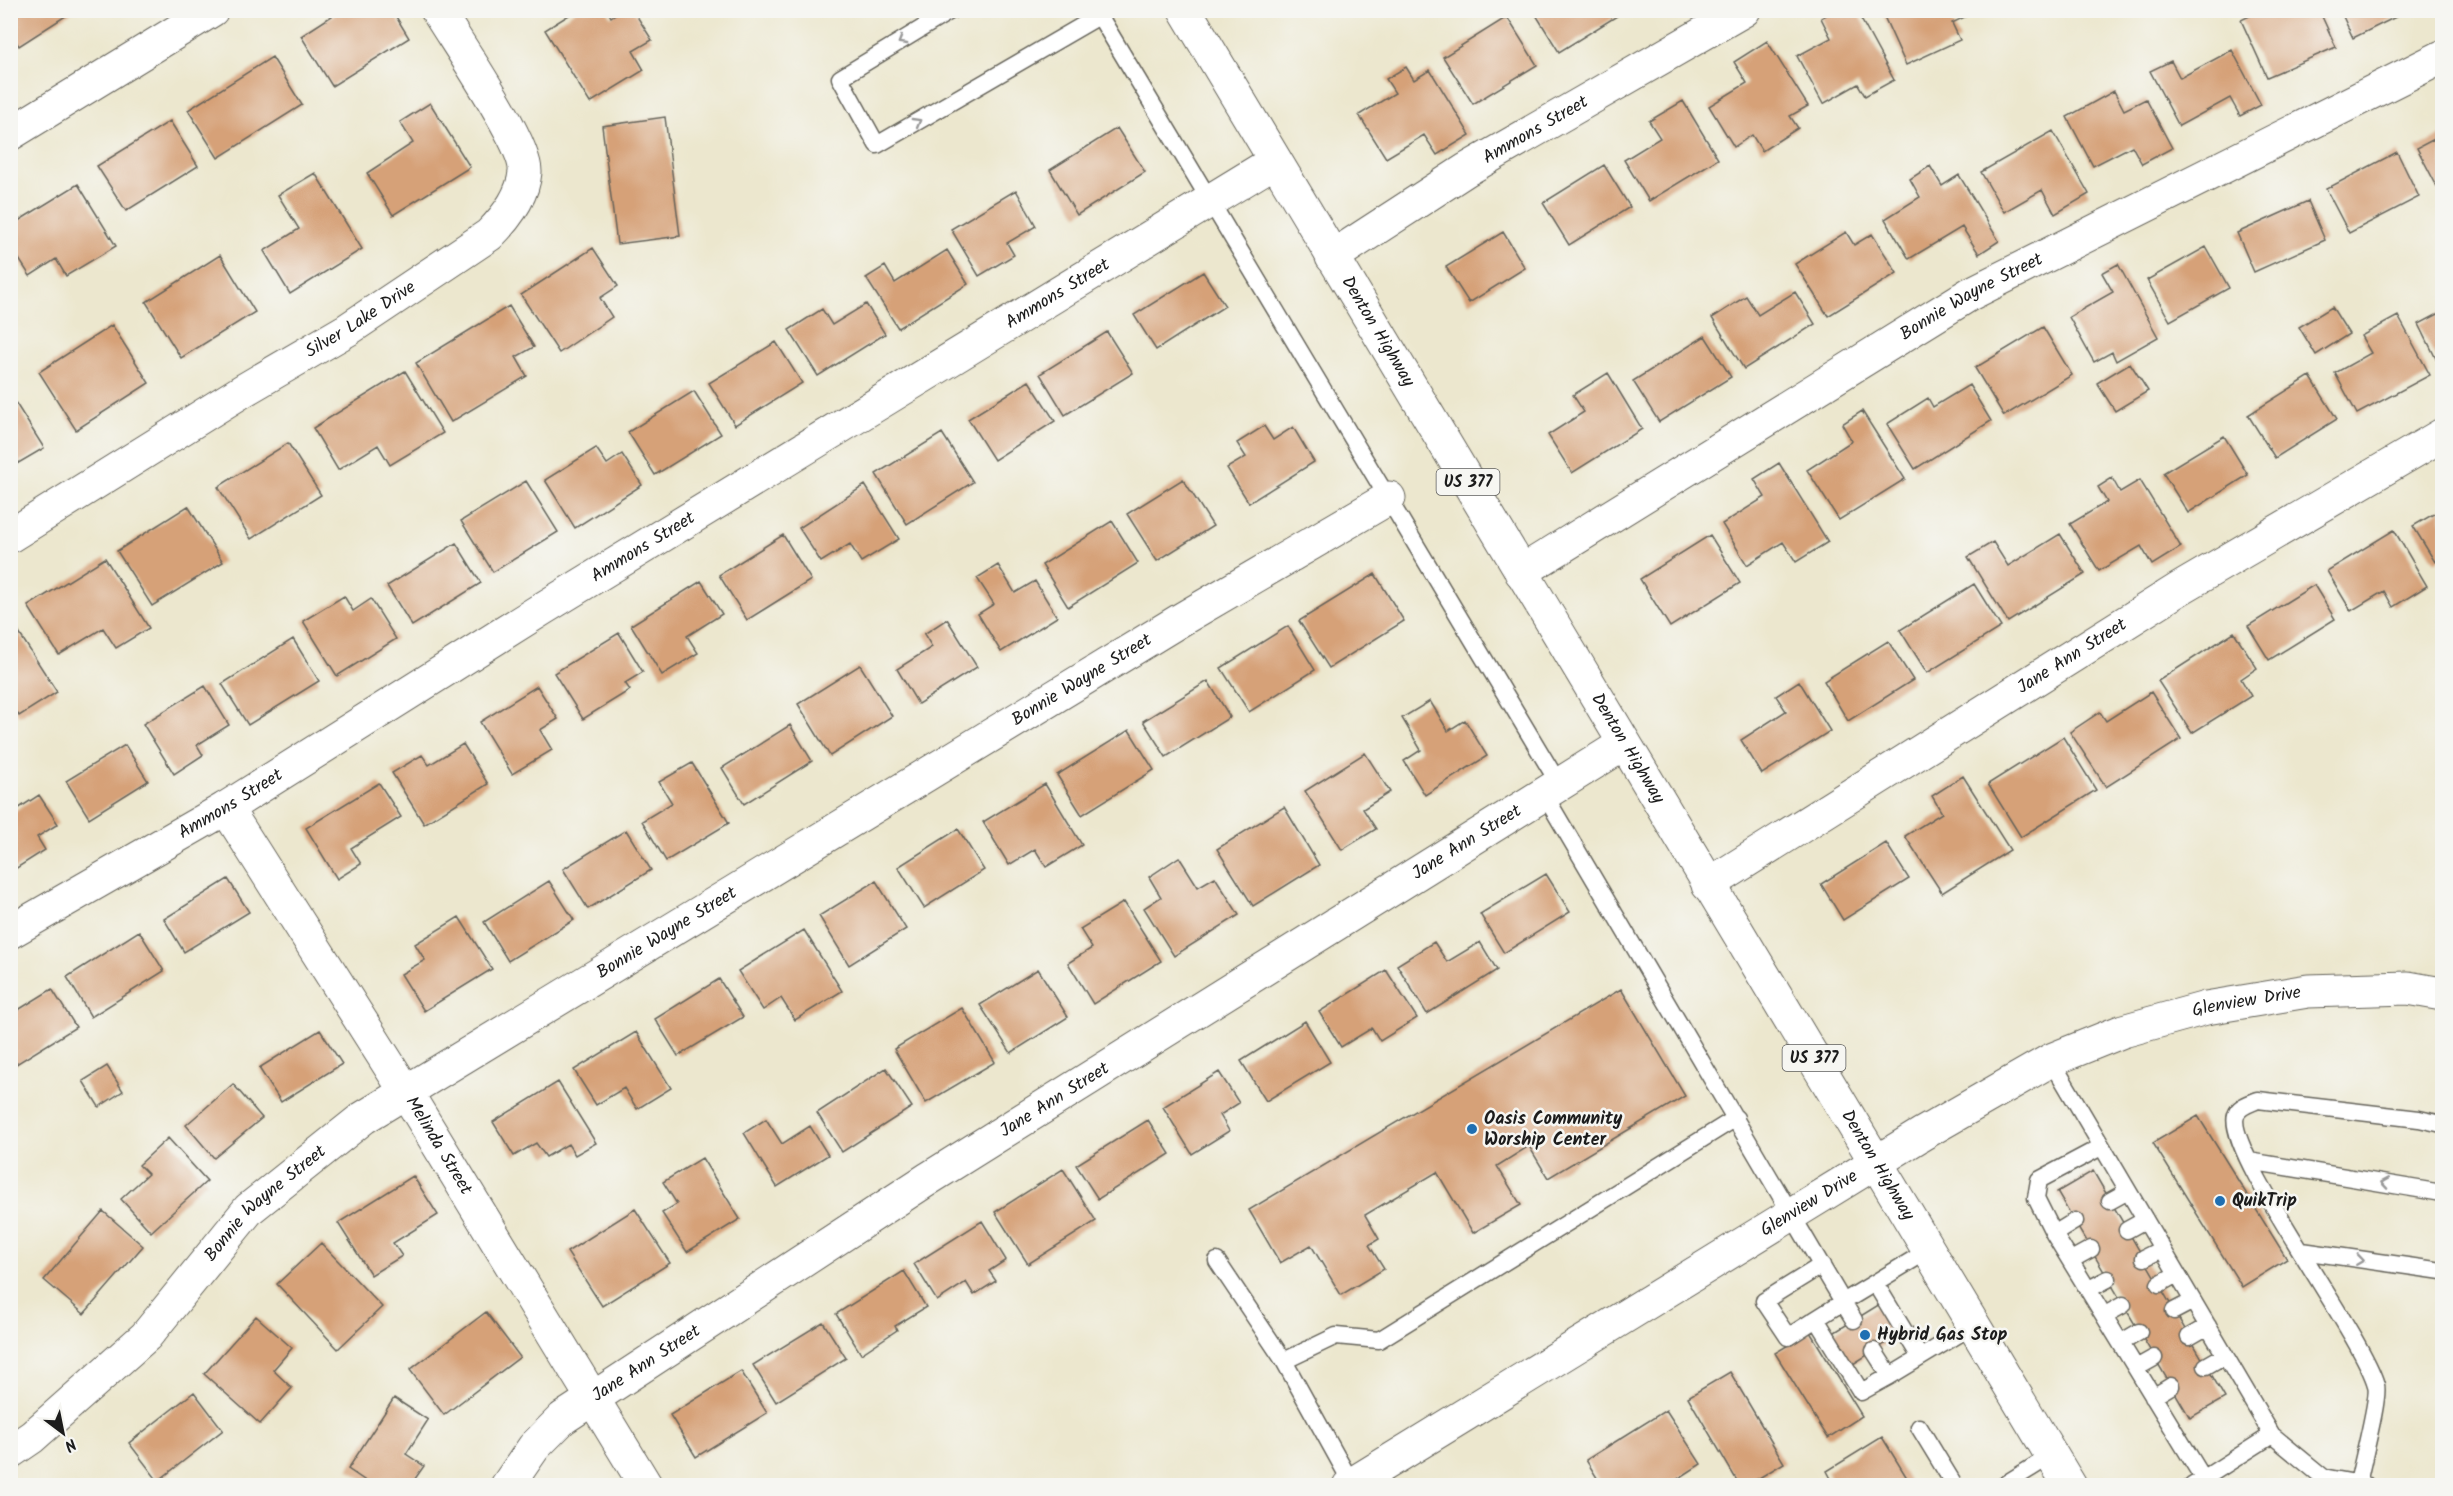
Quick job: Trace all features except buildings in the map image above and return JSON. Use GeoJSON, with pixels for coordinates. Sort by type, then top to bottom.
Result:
{"type":"FeatureCollection","features":[{"type":"Feature","properties":{"kind":"street"},"geometry":{"type":"LineString","coordinates":[[10,134],[212,10]]}},
{"type":"Feature","properties":{"kind":"street","name":"Silver Lake Drive"},"geometry":{"type":"LineString","coordinates":[[10,536],[244,390],[347,330],[489,235],[502,222],[519,192],[525,171],[522,156],[506,123],[437,10]]}},
{"type":"Feature","properties":{"kind":"street","name":"Denton Highway"},"geometry":{"type":"LineString","coordinates":[[1185,10],[2070,1485]]}},
{"type":"Feature","properties":{"kind":"street","name":"Ammons Street"},"geometry":{"type":"LineString","coordinates":[[1332,256],[1466,170],[1744,10]]}},
{"type":"Feature","properties":{"kind":"street","name":"Bonnie Wayne Street"},"geometry":{"type":"LineString","coordinates":[[1521,572],[1970,294],[2442,57]]}},
{"type":"Feature","properties":{"kind":"street","name":"Ammons Street"},"geometry":{"type":"LineString","coordinates":[[10,932],[226,808],[542,609],[1275,161]]}},
{"type":"Feature","properties":{"kind":"street","name":"Jane Ann Street"},"geometry":{"type":"LineString","coordinates":[[1708,885],[2179,589],[2442,435]]}},
{"type":"Feature","properties":{"kind":"street","name":"Bonnie Wayne Street"},"geometry":{"type":"LineString","coordinates":[[10,1452],[49,1423],[146,1336],[249,1209],[363,1118],[1172,625],[1389,498]]}},
{"type":"Feature","properties":{"kind":"street","name":"Jane Ann Street"},"geometry":{"type":"LineString","coordinates":[[507,1485],[534,1447],[564,1418],[928,1179],[1624,744]]}},
{"type":"Feature","properties":{"kind":"street","name":"Melinda Street"},"geometry":{"type":"LineString","coordinates":[[226,808],[406,1092],[646,1485]]}},
{"type":"Feature","properties":{"kind":"street","name":"Glenview Drive"},"geometry":{"type":"LineString","coordinates":[[1351,1485],[1978,1100],[2051,1060],[2123,1031],[2218,1006],[2308,992],[2408,988],[2442,994]]}},
{"type":"Feature","properties":{"kind":"lane"},"geometry":{"type":"LineString","coordinates":[[952,10],[840,78],[877,145],[1097,13],[1208,202],[1389,498],[1736,1118],[1854,1320]]}},
{"type":"Feature","properties":{"kind":"lane"},"geometry":{"type":"LineString","coordinates":[[2051,1060],[2272,1436],[2322,1481],[2363,1485],[2377,1387],[2341,1314],[2249,1161],[2237,1137],[2236,1116],[2242,1106],[2258,1100],[2419,1119],[2442,1124]]}},
{"type":"Feature","properties":{"kind":"lane"},"geometry":{"type":"LineString","coordinates":[[1284,1361],[1336,1336],[1379,1340],[1736,1118]]}},
{"type":"Feature","properties":{"kind":"lane"},"geometry":{"type":"LineString","coordinates":[[2101,1147],[2039,1180],[2036,1198],[2054,1234],[2138,1367],[2198,1482],[2272,1436]]}},
{"type":"Feature","properties":{"kind":"lane"},"geometry":{"type":"LineString","coordinates":[[2249,1161],[2442,1192]]}},
{"type":"Feature","properties":{"kind":"lane"},"geometry":{"type":"LineString","coordinates":[[2110,1201],[2128,1191]]}},
{"type":"Feature","properties":{"kind":"lane"},"geometry":{"type":"LineString","coordinates":[[2127,1230],[2145,1220]]}},
{"type":"Feature","properties":{"kind":"lane"},"geometry":{"type":"LineString","coordinates":[[2054,1234],[2075,1221]]}},
{"type":"Feature","properties":{"kind":"lane"},"geometry":{"type":"LineString","coordinates":[[2071,1260],[2091,1249]]}},
{"type":"Feature","properties":{"kind":"lane"},"geometry":{"type":"LineString","coordinates":[[2144,1258],[2162,1249]]}},
{"type":"Feature","properties":{"kind":"lane"},"geometry":{"type":"LineString","coordinates":[[1822,1265],[1764,1300],[1788,1337],[1929,1250]]}},
{"type":"Feature","properties":{"kind":"lane"},"geometry":{"type":"LineString","coordinates":[[2302,1251],[2442,1271]]}},
{"type":"Feature","properties":{"kind":"lane"},"geometry":{"type":"LineString","coordinates":[[1217,1261],[1284,1361],[1351,1485]]}},
{"type":"Feature","properties":{"kind":"lane"},"geometry":{"type":"LineString","coordinates":[[2158,1284],[2177,1274]]}},
{"type":"Feature","properties":{"kind":"lane"},"geometry":{"type":"LineString","coordinates":[[2090,1289],[2108,1279]]}},
{"type":"Feature","properties":{"kind":"lane"},"geometry":{"type":"LineString","coordinates":[[1875,1283],[1920,1357]]}},
{"type":"Feature","properties":{"kind":"lane"},"geometry":{"type":"LineString","coordinates":[[2174,1311],[2193,1301]]}},
{"type":"Feature","properties":{"kind":"lane"},"geometry":{"type":"LineString","coordinates":[[2105,1315],[2123,1305]]}},
{"type":"Feature","properties":{"kind":"lane"},"geometry":{"type":"LineString","coordinates":[[1816,1319],[1861,1392],[1974,1325]]}},
{"type":"Feature","properties":{"kind":"lane"},"geometry":{"type":"LineString","coordinates":[[2189,1337],[2208,1326]]}},
{"type":"Feature","properties":{"kind":"lane"},"geometry":{"type":"LineString","coordinates":[[2122,1342],[2139,1332]]}},
{"type":"Feature","properties":{"kind":"lane"},"geometry":{"type":"LineString","coordinates":[[1874,1351],[1890,1376]]}},
{"type":"Feature","properties":{"kind":"lane"},"geometry":{"type":"LineString","coordinates":[[2206,1366],[2225,1355]]}},
{"type":"Feature","properties":{"kind":"lane"},"geometry":{"type":"LineString","coordinates":[[2138,1367],[2154,1358]]}},
{"type":"Feature","properties":{"kind":"lane"},"geometry":{"type":"LineString","coordinates":[[2153,1396],[2171,1386]]}},
{"type":"Feature","properties":{"kind":"lane"},"geometry":{"type":"LineString","coordinates":[[1919,1427],[1955,1485]]}},
{"type":"Feature","properties":{"kind":"lane"},"geometry":{"type":"LineString","coordinates":[[2002,1485],[2052,1455]]}},
{"type":"Feature","properties":{"kind":"place","name":"Oasis Community Worship Center"},"geometry":{"type":"Point","coordinates":[1472,1129]}},
{"type":"Feature","properties":{"kind":"place","name":"QuikTrip"},"geometry":{"type":"Point","coordinates":[2220,1201]}},
{"type":"Feature","properties":{"kind":"place","name":"Hybrid Gas Stop"},"geometry":{"type":"Point","coordinates":[1865,1335]}}]}
